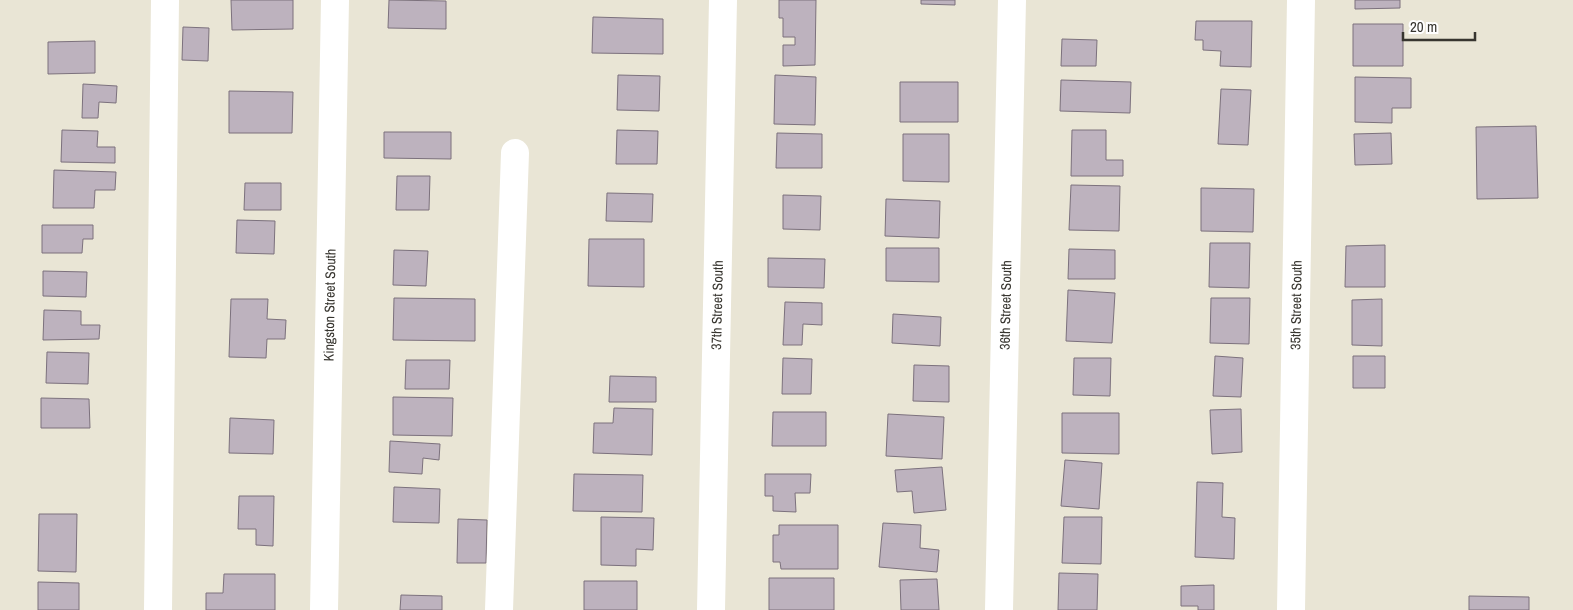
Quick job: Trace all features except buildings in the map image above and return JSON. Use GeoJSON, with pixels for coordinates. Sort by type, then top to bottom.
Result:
{"type":"FeatureCollection","features":[{"type":"Feature","properties":{"kind":"street"},"geometry":{"type":"LineString","coordinates":[[158,610],[165,0]]}},
{"type":"Feature","properties":{"kind":"street","name":"Kingston Street South"},"geometry":{"type":"LineString","coordinates":[[324,610],[335,0]]}},
{"type":"Feature","properties":{"kind":"street","name":"37th Street South"},"geometry":{"type":"LineString","coordinates":[[712,610],[723,0]]}},
{"type":"Feature","properties":{"kind":"street","name":"36th Street South"},"geometry":{"type":"LineString","coordinates":[[998,610],[1012,0]]}},
{"type":"Feature","properties":{"kind":"street","name":"35th Street South"},"geometry":{"type":"LineString","coordinates":[[1291,610],[1301,0]]}},
{"type":"Feature","properties":{"kind":"street"},"geometry":{"type":"LineString","coordinates":[[499,610],[515,153]]}}]}
